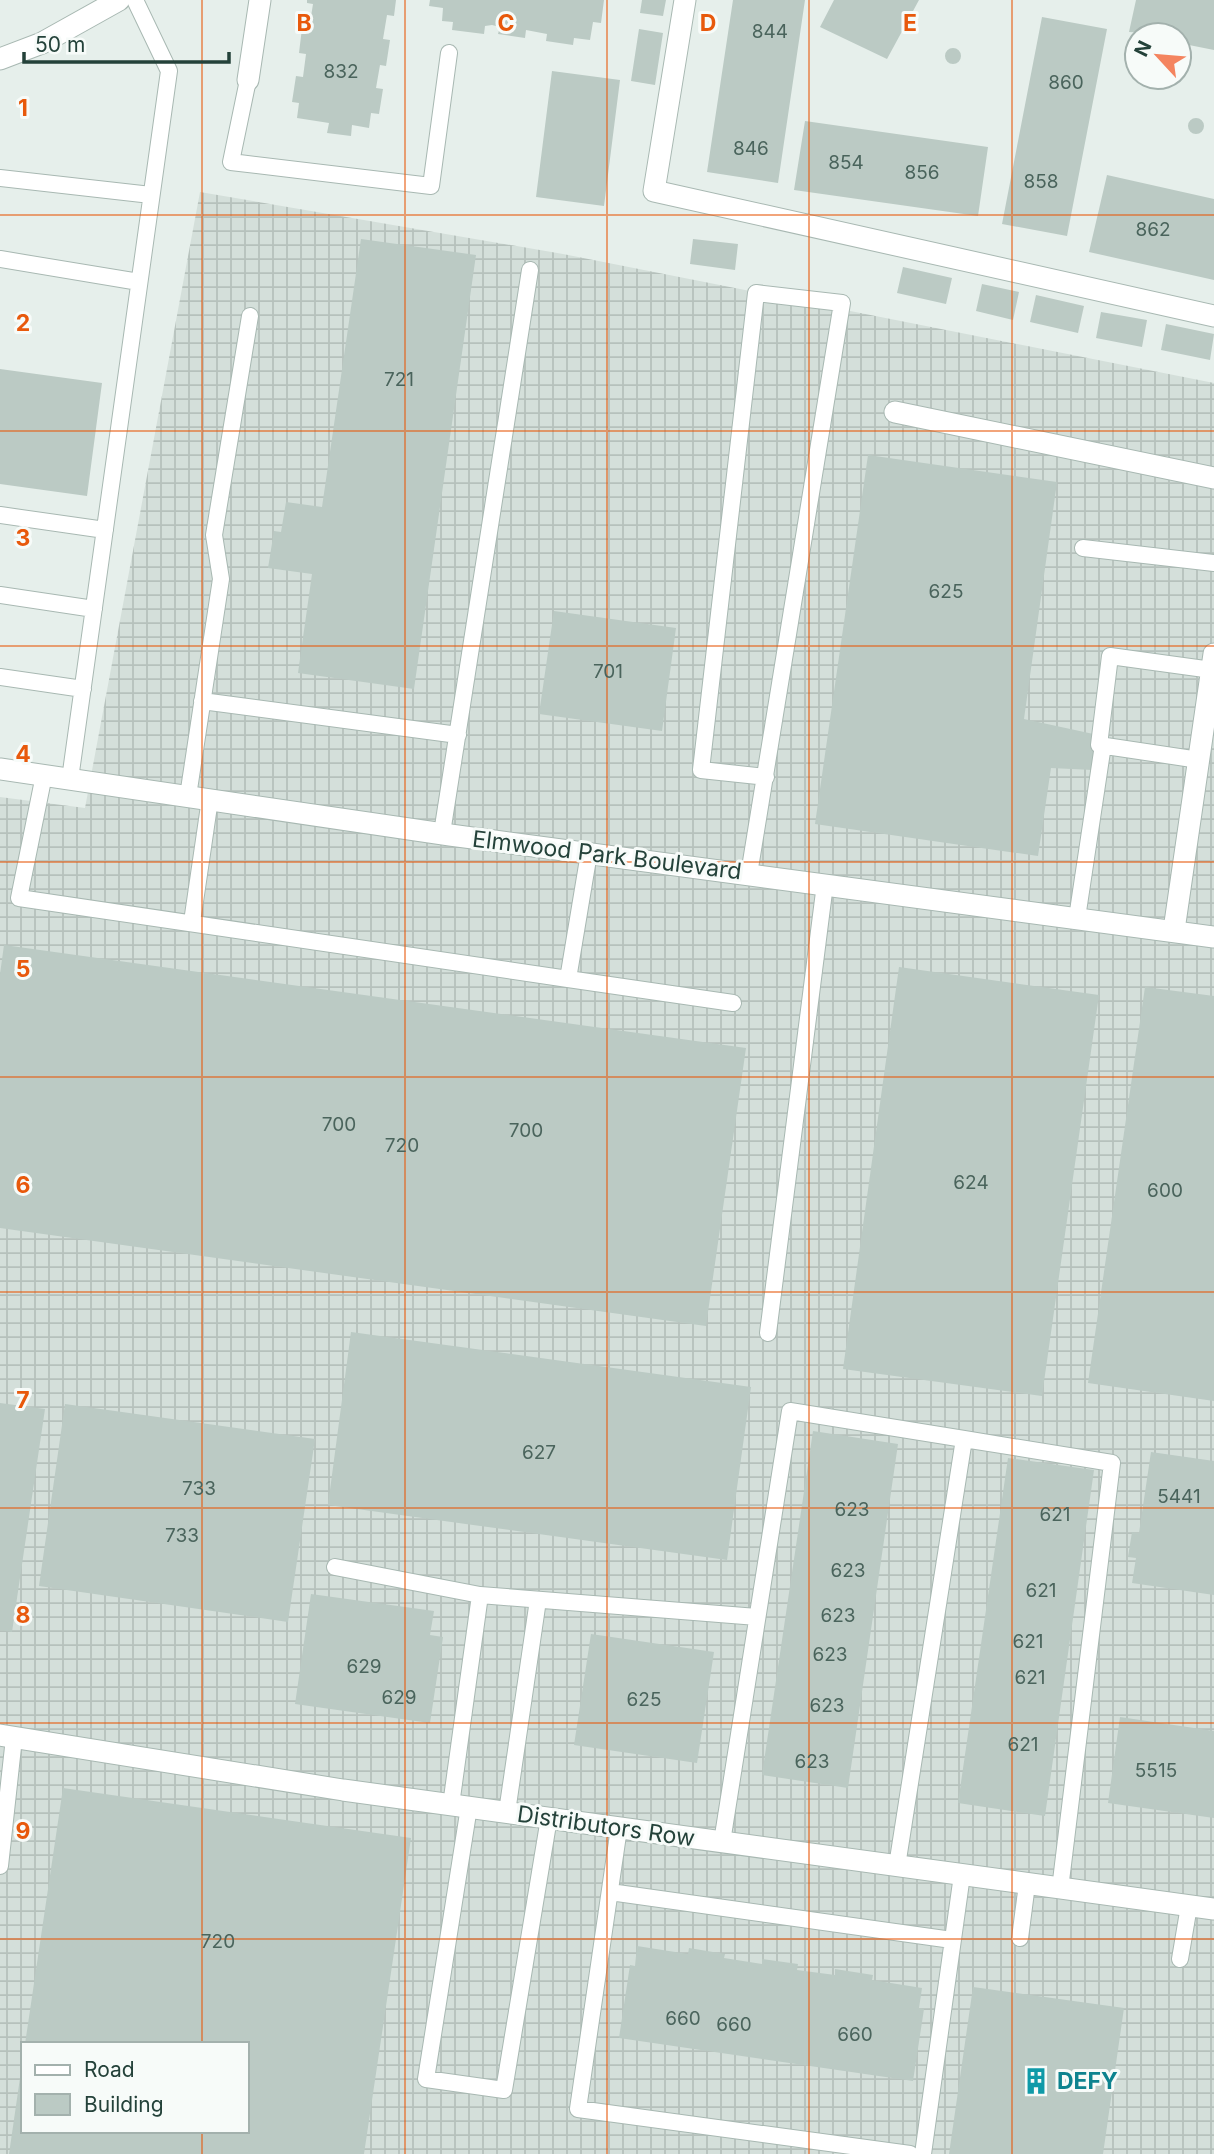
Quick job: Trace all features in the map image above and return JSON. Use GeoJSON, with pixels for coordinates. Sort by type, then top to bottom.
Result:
{"type":"FeatureCollection","features":[{"type":"Feature","properties":{"kind":"street"},"geometry":{"type":"LineString","coordinates":[[0,59],[42,43],[119,0]]}},
{"type":"Feature","properties":{"kind":"street"},"geometry":{"type":"LineString","coordinates":[[248,80],[260,0]]}},
{"type":"Feature","properties":{"kind":"street"},"geometry":{"type":"LineString","coordinates":[[685,0],[654,191],[1214,316]]}},
{"type":"Feature","properties":{"kind":"street"},"geometry":{"type":"LineString","coordinates":[[895,412],[1214,478]]}},
{"type":"Feature","properties":{"kind":"street"},"geometry":{"type":"LineString","coordinates":[[1174,930],[1213,662]]}},
{"type":"Feature","properties":{"kind":"street","name":"Elmwood Park Boulevard"},"geometry":{"type":"LineString","coordinates":[[0,769],[442,834],[1214,937]]}},
{"type":"Feature","properties":{"kind":"street","name":"Distributors Row"},"geometry":{"type":"LineString","coordinates":[[7,1737],[460,1806],[1214,1909]]}},
{"type":"Feature","properties":{"kind":"lane"},"geometry":{"type":"LineString","coordinates":[[70,779],[169,71],[135,0]]}},
{"type":"Feature","properties":{"kind":"lane"},"geometry":{"type":"LineString","coordinates":[[248,80],[231,162],[431,186],[449,53]]}},
{"type":"Feature","properties":{"kind":"lane"},"geometry":{"type":"LineString","coordinates":[[0,178],[151,195]]}},
{"type":"Feature","properties":{"kind":"lane"},"geometry":{"type":"LineString","coordinates":[[0,259],[139,282]]}},
{"type":"Feature","properties":{"kind":"lane"},"geometry":{"type":"LineString","coordinates":[[442,834],[530,270]]}},
{"type":"Feature","properties":{"kind":"lane"},"geometry":{"type":"LineString","coordinates":[[749,873],[766,777],[842,303],[756,293],[701,770],[766,777]]}},
{"type":"Feature","properties":{"kind":"lane"},"geometry":{"type":"LineString","coordinates":[[188,796],[221,579],[214,535],[250,316]]}},
{"type":"Feature","properties":{"kind":"lane"},"geometry":{"type":"LineString","coordinates":[[0,515],[105,530]]}},
{"type":"Feature","properties":{"kind":"lane"},"geometry":{"type":"LineString","coordinates":[[1083,548],[1214,563]]}},
{"type":"Feature","properties":{"kind":"lane"},"geometry":{"type":"LineString","coordinates":[[0,595],[94,610]]}},
{"type":"Feature","properties":{"kind":"lane"},"geometry":{"type":"LineString","coordinates":[[1199,760],[1099,745],[1110,656],[1213,662]]}},
{"type":"Feature","properties":{"kind":"lane"},"geometry":{"type":"LineString","coordinates":[[0,677],[83,689]]}},
{"type":"Feature","properties":{"kind":"lane"},"geometry":{"type":"LineString","coordinates":[[202,701],[458,735]]}},
{"type":"Feature","properties":{"kind":"lane"},"geometry":{"type":"LineString","coordinates":[[1077,918],[1103,745]]}},
{"type":"Feature","properties":{"kind":"lane"},"geometry":{"type":"LineString","coordinates":[[44,775],[19,898],[733,1003]]}},
{"type":"Feature","properties":{"kind":"lane"},"geometry":{"type":"LineString","coordinates":[[192,922],[210,799]]}},
{"type":"Feature","properties":{"kind":"lane"},"geometry":{"type":"LineString","coordinates":[[568,979],[589,853]]}},
{"type":"Feature","properties":{"kind":"lane"},"geometry":{"type":"LineString","coordinates":[[768,1333],[825,884]]}},
{"type":"Feature","properties":{"kind":"lane"},"geometry":{"type":"LineString","coordinates":[[722,1842],[790,1411],[1112,1462],[1060,1889]]}},
{"type":"Feature","properties":{"kind":"lane"},"geometry":{"type":"LineString","coordinates":[[897,1866],[964,1439]]}},
{"type":"Feature","properties":{"kind":"lane"},"geometry":{"type":"LineString","coordinates":[[335,1567],[480,1595],[757,1617]]}},
{"type":"Feature","properties":{"kind":"lane"},"geometry":{"type":"LineString","coordinates":[[480,1595],[460,1806],[426,2079],[504,2091],[548,1818]]}},
{"type":"Feature","properties":{"kind":"lane"},"geometry":{"type":"LineString","coordinates":[[507,1812],[538,1600]]}},
{"type":"Feature","properties":{"kind":"lane"},"geometry":{"type":"LineString","coordinates":[[0,1866],[7,1737]]}},
{"type":"Feature","properties":{"kind":"lane"},"geometry":{"type":"LineString","coordinates":[[619,1828],[578,2109],[910,2154]]}},
{"type":"Feature","properties":{"kind":"lane"},"geometry":{"type":"LineString","coordinates":[[923,2154],[962,1875]]}},
{"type":"Feature","properties":{"kind":"lane"},"geometry":{"type":"LineString","coordinates":[[1020,1938],[1027,1884]]}},
{"type":"Feature","properties":{"kind":"lane"},"geometry":{"type":"LineString","coordinates":[[610,1892],[952,1940]]}},
{"type":"Feature","properties":{"kind":"lane"},"geometry":{"type":"LineString","coordinates":[[1180,1959],[1189,1906]]}},
{"type":"Feature","properties":{"kind":"shaded area"},"geometry":{"type":"Polygon","coordinates":[[[200,192],[563,254],[1214,383],[1214,2154],[0,2154],[0,797],[85,808],[200,192]]]}},
{"type":"Feature","properties":{"kind":"building"},"geometry":{"type":"Polygon","coordinates":[[[307,0],[396,0],[394,16],[387,15],[383,39],[390,40],[386,66],[380,65],[376,88],[383,89],[379,114],[371,113],[369,128],[352,125],[351,136],[327,133],[329,123],[297,118],[299,103],[292,102],[296,76],[303,77],[306,54],[299,53],[302,28],[309,29],[313,4],[307,3],[307,0]]]}},
{"type":"Feature","properties":{"kind":"building"},"geometry":{"type":"Polygon","coordinates":[[[430,0],[604,0],[601,23],[593,22],[590,40],[574,38],[573,45],[546,41],[547,34],[526,30],[525,38],[498,34],[500,27],[492,25],[485,26],[484,34],[452,30],[453,22],[442,21],[443,8],[429,6],[430,0]]]}},
{"type":"Feature","properties":{"kind":"building"},"geometry":{"type":"Polygon","coordinates":[[[642,0],[666,0],[663,16],[640,13],[642,0]]]}},
{"type":"Feature","properties":{"kind":"building"},"geometry":{"type":"Polygon","coordinates":[[[733,0],[805,0],[778,183],[707,172],[733,0]]]}},
{"type":"Feature","properties":{"kind":"building"},"geometry":{"type":"Polygon","coordinates":[[[834,0],[919,0],[887,59],[820,27],[834,0]]]}},
{"type":"Feature","properties":{"kind":"building"},"geometry":{"type":"Polygon","coordinates":[[[1136,0],[1214,0],[1214,50],[1193,46],[1193,21],[1131,21],[1136,0]]]}},
{"type":"Feature","properties":{"kind":"building"},"geometry":{"type":"Polygon","coordinates":[[[1042,17],[1107,29],[1067,236],[1002,224],[1042,17]]]}},
{"type":"Feature","properties":{"kind":"building"},"geometry":{"type":"Polygon","coordinates":[[[639,29],[663,33],[655,85],[631,81],[639,29]]]}},
{"type":"Feature","properties":{"kind":"building"},"geometry":{"type":"Polygon","coordinates":[[[950,48],[956,48],[961,56],[959,62],[950,64],[945,59],[945,53],[950,48]]]}},
{"type":"Feature","properties":{"kind":"building"},"geometry":{"type":"Polygon","coordinates":[[[552,71],[620,80],[604,206],[536,197],[552,71]]]}},
{"type":"Feature","properties":{"kind":"building"},"geometry":{"type":"Polygon","coordinates":[[[1193,118],[1199,118],[1204,126],[1202,132],[1193,134],[1188,129],[1188,123],[1193,118]]]}},
{"type":"Feature","properties":{"kind":"building"},"geometry":{"type":"Polygon","coordinates":[[[805,121],[988,147],[978,216],[794,190],[805,121]]]}},
{"type":"Feature","properties":{"kind":"building"},"geometry":{"type":"Polygon","coordinates":[[[1107,175],[1214,199],[1214,280],[1089,252],[1107,175]]]}},
{"type":"Feature","properties":{"kind":"building"},"geometry":{"type":"Polygon","coordinates":[[[361,239],[476,255],[414,689],[298,673],[312,574],[268,568],[274,531],[281,532],[286,502],[322,507],[361,239]]]}},
{"type":"Feature","properties":{"kind":"building"},"geometry":{"type":"Polygon","coordinates":[[[693,239],[738,244],[735,270],[690,264],[693,239]]]}},
{"type":"Feature","properties":{"kind":"building"},"geometry":{"type":"Polygon","coordinates":[[[903,267],[952,278],[946,304],[897,293],[903,267]]]}},
{"type":"Feature","properties":{"kind":"building"},"geometry":{"type":"Polygon","coordinates":[[[982,284],[1019,292],[1013,320],[976,311],[982,284]]]}},
{"type":"Feature","properties":{"kind":"building"},"geometry":{"type":"Polygon","coordinates":[[[1036,295],[1084,306],[1078,333],[1030,322],[1036,295]]]}},
{"type":"Feature","properties":{"kind":"building"},"geometry":{"type":"Polygon","coordinates":[[[1101,312],[1147,320],[1142,347],[1096,338],[1101,312]]]}},
{"type":"Feature","properties":{"kind":"building"},"geometry":{"type":"Polygon","coordinates":[[[1166,324],[1214,334],[1210,360],[1161,350],[1166,324]]]}},
{"type":"Feature","properties":{"kind":"building"},"geometry":{"type":"Polygon","coordinates":[[[0,369],[102,383],[87,496],[0,484],[0,369]]]}},
{"type":"Feature","properties":{"kind":"building"},"geometry":{"type":"Polygon","coordinates":[[[868,455],[1057,482],[1024,719],[1098,735],[1093,770],[1051,768],[1038,856],[815,824],[868,455]]]}},
{"type":"Feature","properties":{"kind":"building"},"geometry":{"type":"Polygon","coordinates":[[[554,611],[676,628],[662,731],[539,714],[554,611]]]}},
{"type":"Feature","properties":{"kind":"building"},"geometry":{"type":"Polygon","coordinates":[[[4,945],[746,1048],[706,1326],[0,1228],[0,974],[4,945]]]}},
{"type":"Feature","properties":{"kind":"building"},"geometry":{"type":"Polygon","coordinates":[[[899,967],[1099,995],[1042,1396],[843,1369],[899,967]]]}},
{"type":"Feature","properties":{"kind":"building"},"geometry":{"type":"Polygon","coordinates":[[[1145,987],[1214,996],[1214,1401],[1088,1383],[1145,987]]]}},
{"type":"Feature","properties":{"kind":"building"},"geometry":{"type":"Polygon","coordinates":[[[351,1332],[751,1387],[727,1560],[328,1505],[351,1332]]]}},
{"type":"Feature","properties":{"kind":"building"},"geometry":{"type":"Polygon","coordinates":[[[0,1403],[45,1409],[12,1632],[0,1630],[0,1403]]]}},
{"type":"Feature","properties":{"kind":"building"},"geometry":{"type":"Polygon","coordinates":[[[65,1404],[315,1439],[288,1622],[39,1586],[65,1404]]]}},
{"type":"Feature","properties":{"kind":"building"},"geometry":{"type":"Polygon","coordinates":[[[813,1431],[898,1444],[848,1788],[762,1775],[813,1431]]]}},
{"type":"Feature","properties":{"kind":"building"},"geometry":{"type":"Polygon","coordinates":[[[1151,1452],[1214,1461],[1214,1595],[1132,1583],[1136,1558],[1128,1557],[1132,1532],[1139,1533],[1151,1452]]]}},
{"type":"Feature","properties":{"kind":"building"},"geometry":{"type":"Polygon","coordinates":[[[1008,1458],[1094,1470],[1045,1816],[958,1803],[1008,1458]]]}},
{"type":"Feature","properties":{"kind":"building"},"geometry":{"type":"Polygon","coordinates":[[[311,1594],[434,1611],[430,1635],[443,1637],[430,1723],[295,1704],[311,1594]]]}},
{"type":"Feature","properties":{"kind":"building"},"geometry":{"type":"Polygon","coordinates":[[[591,1634],[714,1652],[697,1763],[574,1745],[591,1634]]]}},
{"type":"Feature","properties":{"kind":"building"},"geometry":{"type":"Polygon","coordinates":[[[1120,1717],[1214,1731],[1214,1818],[1108,1803],[1120,1717]]]}},
{"type":"Feature","properties":{"kind":"building"},"geometry":{"type":"Polygon","coordinates":[[[63,1788],[411,1838],[364,2154],[9,2154],[21,2071],[21,2133],[248,2133],[248,2042],[25,2042],[63,1788]]]}},
{"type":"Feature","properties":{"kind":"building"},"geometry":{"type":"Polygon","coordinates":[[[637,1946],[688,1954],[689,1948],[725,1954],[724,1958],[762,1964],[762,1959],[798,1964],[797,1970],[835,1975],[835,1969],[873,1975],[872,1980],[922,1988],[919,2008],[924,2009],[913,2081],[619,2038],[630,1965],[635,1966],[637,1946]]]}},
{"type":"Feature","properties":{"kind":"building","name":"DEFY"},"geometry":{"type":"Polygon","coordinates":[[[973,1987],[1124,2008],[1103,2154],[949,2154],[973,1987]]]}},
{"type":"Feature","properties":{"kind":"place","name":"DEFY"},"geometry":{"type":"Point","coordinates":[1036,2081]}}]}
